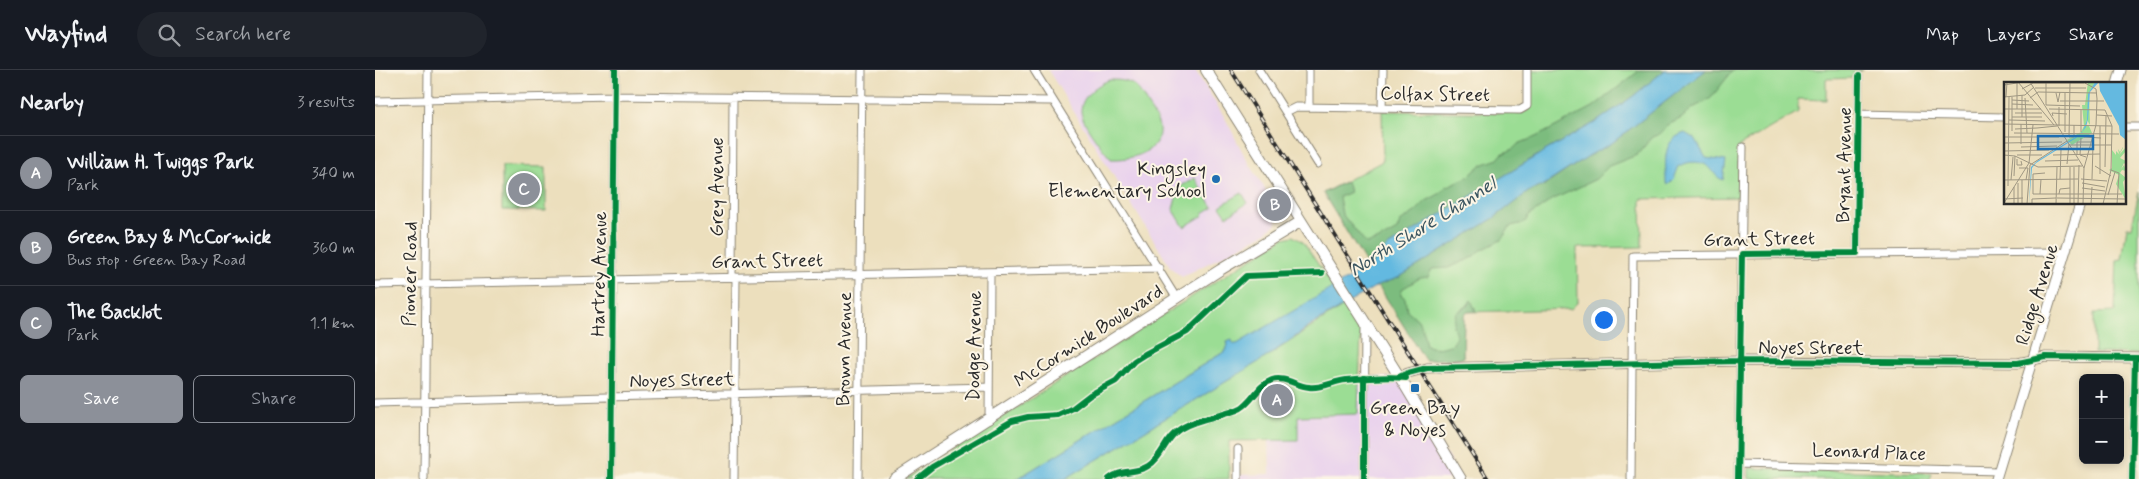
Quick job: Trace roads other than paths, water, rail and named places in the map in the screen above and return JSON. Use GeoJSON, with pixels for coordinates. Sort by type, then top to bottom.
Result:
{"type":"FeatureCollection","features":[{"type":"Feature","properties":{"kind":"main road"},"geometry":{"type":"LineString","coordinates":[[1206,70],[1461,479]]}},
{"type":"Feature","properties":{"kind":"main road","name":"McCormick Boulevard"},"geometry":{"type":"LineString","coordinates":[[894,479],[989,420],[1220,270],[1301,222]]}},
{"type":"Feature","properties":{"kind":"street","name":"Pioneer Road"},"geometry":{"type":"LineString","coordinates":[[424,479],[428,70]]}},
{"type":"Feature","properties":{"kind":"street","name":"Hartrey Avenue"},"geometry":{"type":"LineString","coordinates":[[611,479],[615,70]]}},
{"type":"Feature","properties":{"kind":"street","name":"Brown Avenue"},"geometry":{"type":"LineString","coordinates":[[859,478],[862,70]]}},
{"type":"Feature","properties":{"kind":"street"},"geometry":{"type":"LineString","coordinates":[[1034,70],[1177,299]]}},
{"type":"Feature","properties":{"kind":"street"},"geometry":{"type":"LineString","coordinates":[[1259,70],[1318,164]]}},
{"type":"Feature","properties":{"kind":"street"},"geometry":{"type":"LineString","coordinates":[[1309,70],[1309,108]]}},
{"type":"Feature","properties":{"kind":"street"},"geometry":{"type":"LineString","coordinates":[[1382,108],[1383,70]]}},
{"type":"Feature","properties":{"kind":"street","name":"Colfax Street"},"geometry":{"type":"LineString","coordinates":[[1286,112],[1296,107],[1520,110],[1525,108],[1527,70]]}},
{"type":"Feature","properties":{"kind":"street","name":"Bryant Avenue"},"geometry":{"type":"LineString","coordinates":[[1857,253],[1859,76]]}},
{"type":"Feature","properties":{"kind":"street"},"geometry":{"type":"LineString","coordinates":[[375,101],[615,96],[1052,101]]}},
{"type":"Feature","properties":{"kind":"street","name":"Grey Avenue"},"geometry":{"type":"LineString","coordinates":[[733,97],[734,479]]}},
{"type":"Feature","properties":{"kind":"street"},"geometry":{"type":"LineString","coordinates":[[1859,114],[2004,116]]}},
{"type":"Feature","properties":{"kind":"street"},"geometry":{"type":"LineString","coordinates":[[1738,479],[1743,147]]}},
{"type":"Feature","properties":{"kind":"street","name":"Ridge Avenue"},"geometry":{"type":"LineString","coordinates":[[1997,475],[2081,205]]}},
{"type":"Feature","properties":{"kind":"street","name":"Grant Street"},"geometry":{"type":"LineString","coordinates":[[1633,364],[1633,256],[2065,252]]}},
{"type":"Feature","properties":{"kind":"street","name":"Grant Street"},"geometry":{"type":"LineString","coordinates":[[375,285],[1159,268]]}},
{"type":"Feature","properties":{"kind":"street","name":"Dodge Avenue"},"geometry":{"type":"LineString","coordinates":[[989,420],[991,272]]}},
{"type":"Feature","properties":{"kind":"street"},"geometry":{"type":"LineString","coordinates":[[1363,479],[1365,323]]}},
{"type":"Feature","properties":{"kind":"street","name":"Noyes Street"},"geometry":{"type":"LineString","coordinates":[[1364,378],[1410,378],[1429,373],[1437,368],[1740,361],[2019,363],[2046,357],[2137,358]]}},
{"type":"Feature","properties":{"kind":"street"},"geometry":{"type":"LineString","coordinates":[[2132,479],[2137,358]]}},
{"type":"Feature","properties":{"kind":"street"},"geometry":{"type":"LineString","coordinates":[[1631,479],[1633,364]]}},
{"type":"Feature","properties":{"kind":"street","name":"Noyes Street"},"geometry":{"type":"LineString","coordinates":[[375,403],[989,387]]}},
{"type":"Feature","properties":{"kind":"street"},"geometry":{"type":"LineString","coordinates":[[1238,449],[1238,479]]}},
{"type":"Feature","properties":{"kind":"street","name":"Leonard Place"},"geometry":{"type":"LineString","coordinates":[[1739,464],[1997,475]]}},
{"type":"Feature","properties":{"kind":"water","name":"North Shore Channel"},"geometry":{"type":"Polygon","coordinates":[[[1665,70],[1706,70],[1612,143],[1544,185],[1528,192],[1494,218],[1398,278],[1378,285],[1312,325],[1265,358],[1065,479],[1017,479],[1224,352],[1228,345],[1227,342],[1232,340],[1233,344],[1237,344],[1373,264],[1375,259],[1389,246],[1543,152],[1596,122],[1632,97],[1665,70]]]}},
{"type":"Feature","properties":{"kind":"water"},"geometry":{"type":"Polygon","coordinates":[[[1685,133],[1695,139],[1706,158],[1726,161],[1723,180],[1717,177],[1708,166],[1691,162],[1679,166],[1674,179],[1668,185],[1666,182],[1666,153],[1668,146],[1677,136],[1685,133]]]}},
{"type":"Feature","properties":{"kind":"railway"},"geometry":{"type":"LineString","coordinates":[[1231,70],[1488,479]]}},
{"type":"Feature","properties":{"kind":"place","name":"Kingsley Elementary School"},"geometry":{"type":"Point","coordinates":[1216,179]}},
{"type":"Feature","properties":{"kind":"place","name":"The Backlot"},"geometry":{"type":"Point","coordinates":[524,189]}},
{"type":"Feature","properties":{"kind":"place","name":"Green Bay & McCormick"},"geometry":{"type":"Point","coordinates":[1275,205]}},
{"type":"Feature","properties":{"kind":"place","name":"Green Bay & Noyes"},"geometry":{"type":"Point","coordinates":[1415,388]}},
{"type":"Feature","properties":{"kind":"place","name":"William H. Twiggs Park"},"geometry":{"type":"Point","coordinates":[1277,400]}}]}
